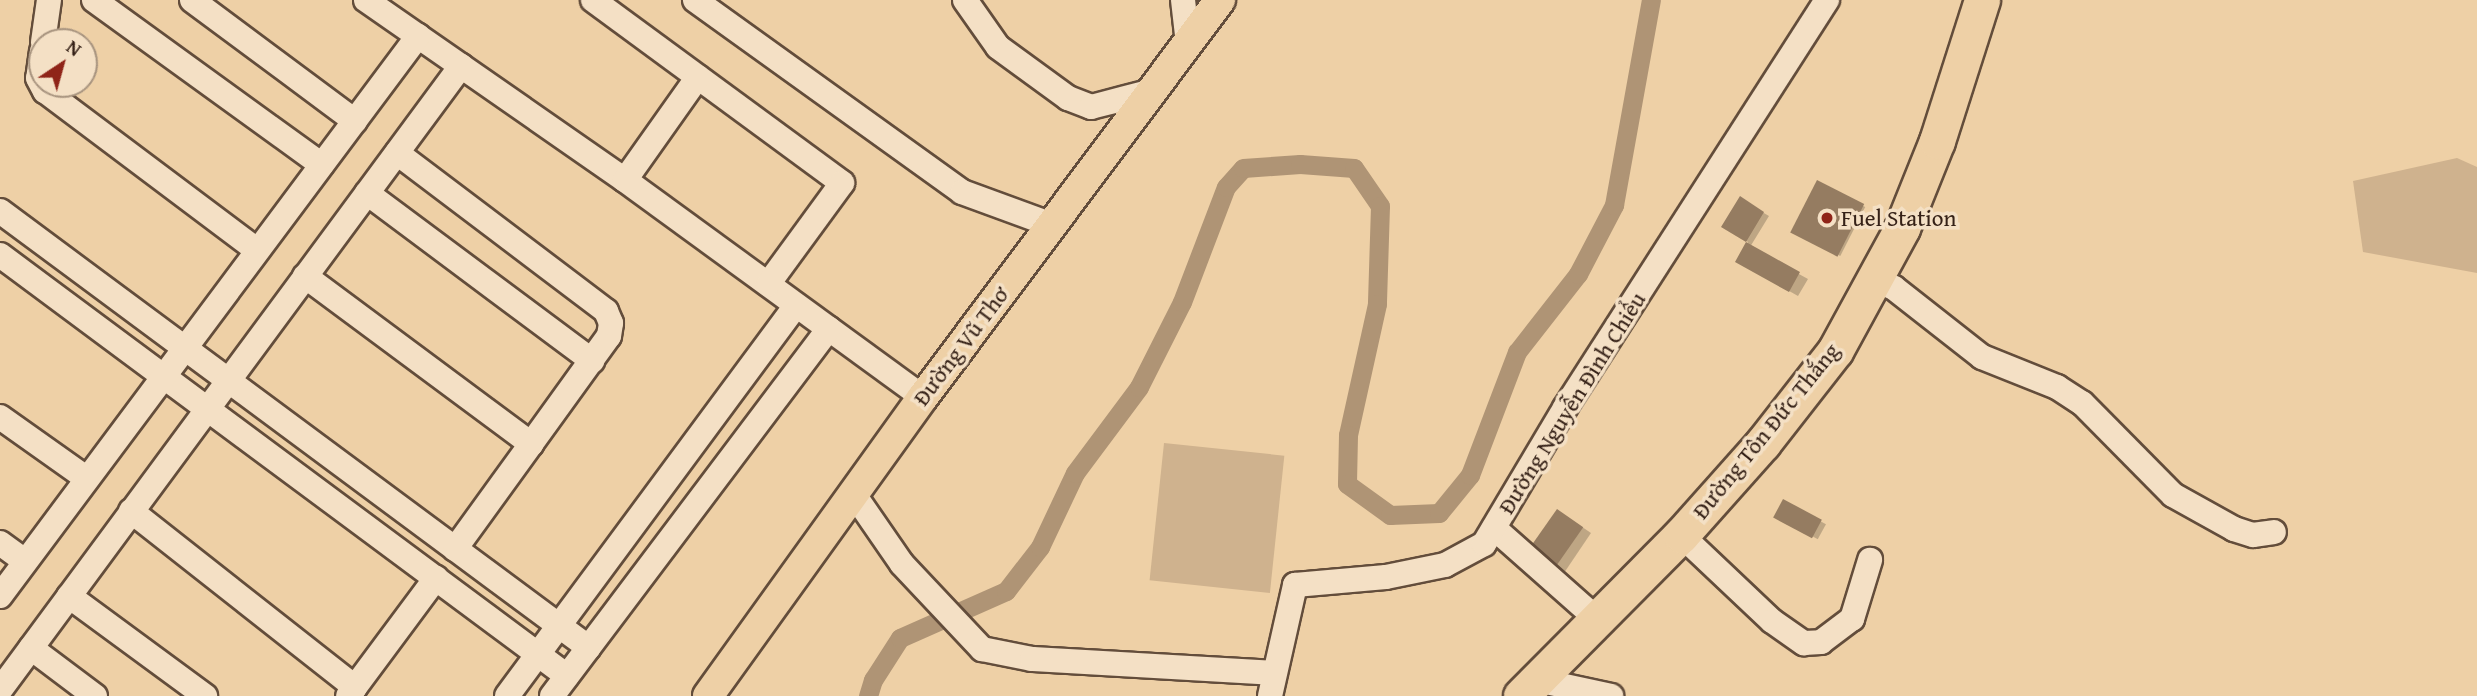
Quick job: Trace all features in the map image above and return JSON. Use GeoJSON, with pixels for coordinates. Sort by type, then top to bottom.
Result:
{"type":"FeatureCollection","features":[{"type":"Feature","properties":{"kind":"highway","name":"Đường Tôn Đức Thắng"},"geometry":{"type":"LineString","coordinates":[[1529,688],[1681,535],[1763,443],[1835,351],[1877,281],[1937,141],[1982,0]]}},
{"type":"Feature","properties":{"kind":"main road","name":"Đường Vũ Thơ"},"geometry":{"type":"LineString","coordinates":[[708,696],[923,397],[1220,0]]}},
{"type":"Feature","properties":{"kind":"street"},"geometry":{"type":"LineString","coordinates":[[45,28],[49,0]]}},
{"type":"Feature","properties":{"kind":"street"},"geometry":{"type":"LineString","coordinates":[[94,0],[321,164]]}},
{"type":"Feature","properties":{"kind":"street"},"geometry":{"type":"LineString","coordinates":[[192,0],[355,121]]}},
{"type":"Feature","properties":{"kind":"street"},"geometry":{"type":"LineString","coordinates":[[366,0],[625,180],[923,397]]}},
{"type":"Feature","properties":{"kind":"street"},"geometry":{"type":"LineString","coordinates":[[593,0],[842,183],[768,284]]}},
{"type":"Feature","properties":{"kind":"street"},"geometry":{"type":"LineString","coordinates":[[695,0],[962,192],[1052,225]]}},
{"type":"Feature","properties":{"kind":"street"},"geometry":{"type":"LineString","coordinates":[[965,0],[999,47],[1068,98],[1091,107],[1153,91]]}},
{"type":"Feature","properties":{"kind":"street"},"geometry":{"type":"LineString","coordinates":[[1182,0],[1188,44]]}},
{"type":"Feature","properties":{"kind":"street","name":"Đường Nguyễn Đình Chiểu"},"geometry":{"type":"LineString","coordinates":[[1272,684],[1295,585],[1386,577],[1445,565],[1484,544],[1564,408],[1827,0]]}},
{"type":"Feature","properties":{"kind":"street"},"geometry":{"type":"LineString","coordinates":[[0,596],[418,36]]}},
{"type":"Feature","properties":{"kind":"street"},"geometry":{"type":"LineString","coordinates":[[0,690],[461,66]]}},
{"type":"Feature","properties":{"kind":"street"},"geometry":{"type":"LineString","coordinates":[[625,180],[698,77]]}},
{"type":"Feature","properties":{"kind":"street"},"geometry":{"type":"LineString","coordinates":[[54,98],[257,250]]}},
{"type":"Feature","properties":{"kind":"street"},"geometry":{"type":"LineString","coordinates":[[397,153],[606,311],[611,323],[609,336],[592,361],[455,549]]}},
{"type":"Feature","properties":{"kind":"street"},"geometry":{"type":"LineString","coordinates":[[367,192],[592,361]]}},
{"type":"Feature","properties":{"kind":"street"},"geometry":{"type":"LineString","coordinates":[[0,211],[589,648]]}},
{"type":"Feature","properties":{"kind":"street"},"geometry":{"type":"LineString","coordinates":[[0,255],[164,374],[567,676]]}},
{"type":"Feature","properties":{"kind":"street"},"geometry":{"type":"LineString","coordinates":[[305,276],[531,444]]}},
{"type":"Feature","properties":{"kind":"street"},"geometry":{"type":"LineString","coordinates":[[1877,281],[1894,288],[1982,357],[2057,387],[2082,403],[2173,495],[2234,529],[2253,535],[2274,532]]}},
{"type":"Feature","properties":{"kind":"street"},"geometry":{"type":"LineString","coordinates":[[507,696],[796,305]]}},
{"type":"Feature","properties":{"kind":"street"},"geometry":{"type":"LineString","coordinates":[[552,696],[829,329]]}},
{"type":"Feature","properties":{"kind":"street"},"geometry":{"type":"LineString","coordinates":[[0,417],[86,478]]}},
{"type":"Feature","properties":{"kind":"street"},"geometry":{"type":"LineString","coordinates":[[853,494],[902,564],[968,638],[982,649],[1032,659],[1272,684]]}},
{"type":"Feature","properties":{"kind":"street"},"geometry":{"type":"LineString","coordinates":[[131,511],[352,691],[436,578]]}},
{"type":"Feature","properties":{"kind":"street"},"geometry":{"type":"LineString","coordinates":[[1494,528],[1597,619]]}},
{"type":"Feature","properties":{"kind":"street"},"geometry":{"type":"LineString","coordinates":[[1681,535],[1772,621],[1804,643],[1821,642],[1852,619],[1870,560]]}},
{"type":"Feature","properties":{"kind":"street"},"geometry":{"type":"LineString","coordinates":[[0,543],[25,561]]}},
{"type":"Feature","properties":{"kind":"street"},"geometry":{"type":"LineString","coordinates":[[68,596],[205,696]]}},
{"type":"Feature","properties":{"kind":"street"},"geometry":{"type":"LineString","coordinates":[[31,648],[95,696]]}},
{"type":"Feature","properties":{"kind":"street"},"geometry":{"type":"LineString","coordinates":[[1529,688],[1611,696]]}},
{"type":"Feature","properties":{"kind":"shaded area"},"geometry":{"type":"Polygon","coordinates":[[[2457,158],[2477,167],[2477,273],[2363,252],[2353,181],[2457,158]]]}},
{"type":"Feature","properties":{"kind":"shaded area"},"geometry":{"type":"Polygon","coordinates":[[[1164,443],[1284,456],[1270,593],[1150,580],[1164,443]]]}},
{"type":"Feature","properties":{"kind":"building","name":"Fuel Station"},"geometry":{"type":"Polygon","coordinates":[[[1817,180],[1864,204],[1837,257],[1790,233],[1817,180]]]}},
{"type":"Feature","properties":{"kind":"building"},"geometry":{"type":"Polygon","coordinates":[[[1740,196],[1764,212],[1746,242],[1721,227],[1740,196]]]}},
{"type":"Feature","properties":{"kind":"building"},"geometry":{"type":"Polygon","coordinates":[[[1746,242],[1800,272],[1789,292],[1735,262],[1746,242]]]}},
{"type":"Feature","properties":{"kind":"building"},"geometry":{"type":"Polygon","coordinates":[[[1783,499],[1822,520],[1812,538],[1773,518],[1783,499]]]}},
{"type":"Feature","properties":{"kind":"building"},"geometry":{"type":"Polygon","coordinates":[[[1557,509],[1583,527],[1553,570],[1527,552],[1557,509]]]}},
{"type":"Feature","properties":{"kind":"waterway"},"geometry":{"type":"LineString","coordinates":[[868,696],[873,680],[900,638],[1006,591],[1040,547],[1075,473],[1139,387],[1182,302],[1226,187],[1243,168],[1300,164],[1354,168],[1380,206],[1377,304],[1348,435],[1347,484],[1390,515],[1439,513],[1470,475],[1517,352],[1578,274],[1614,205],[1651,0]]}},
{"type":"Feature","properties":{"kind":"place","name":"Fuel Station"},"geometry":{"type":"Point","coordinates":[1827,218]}}]}
